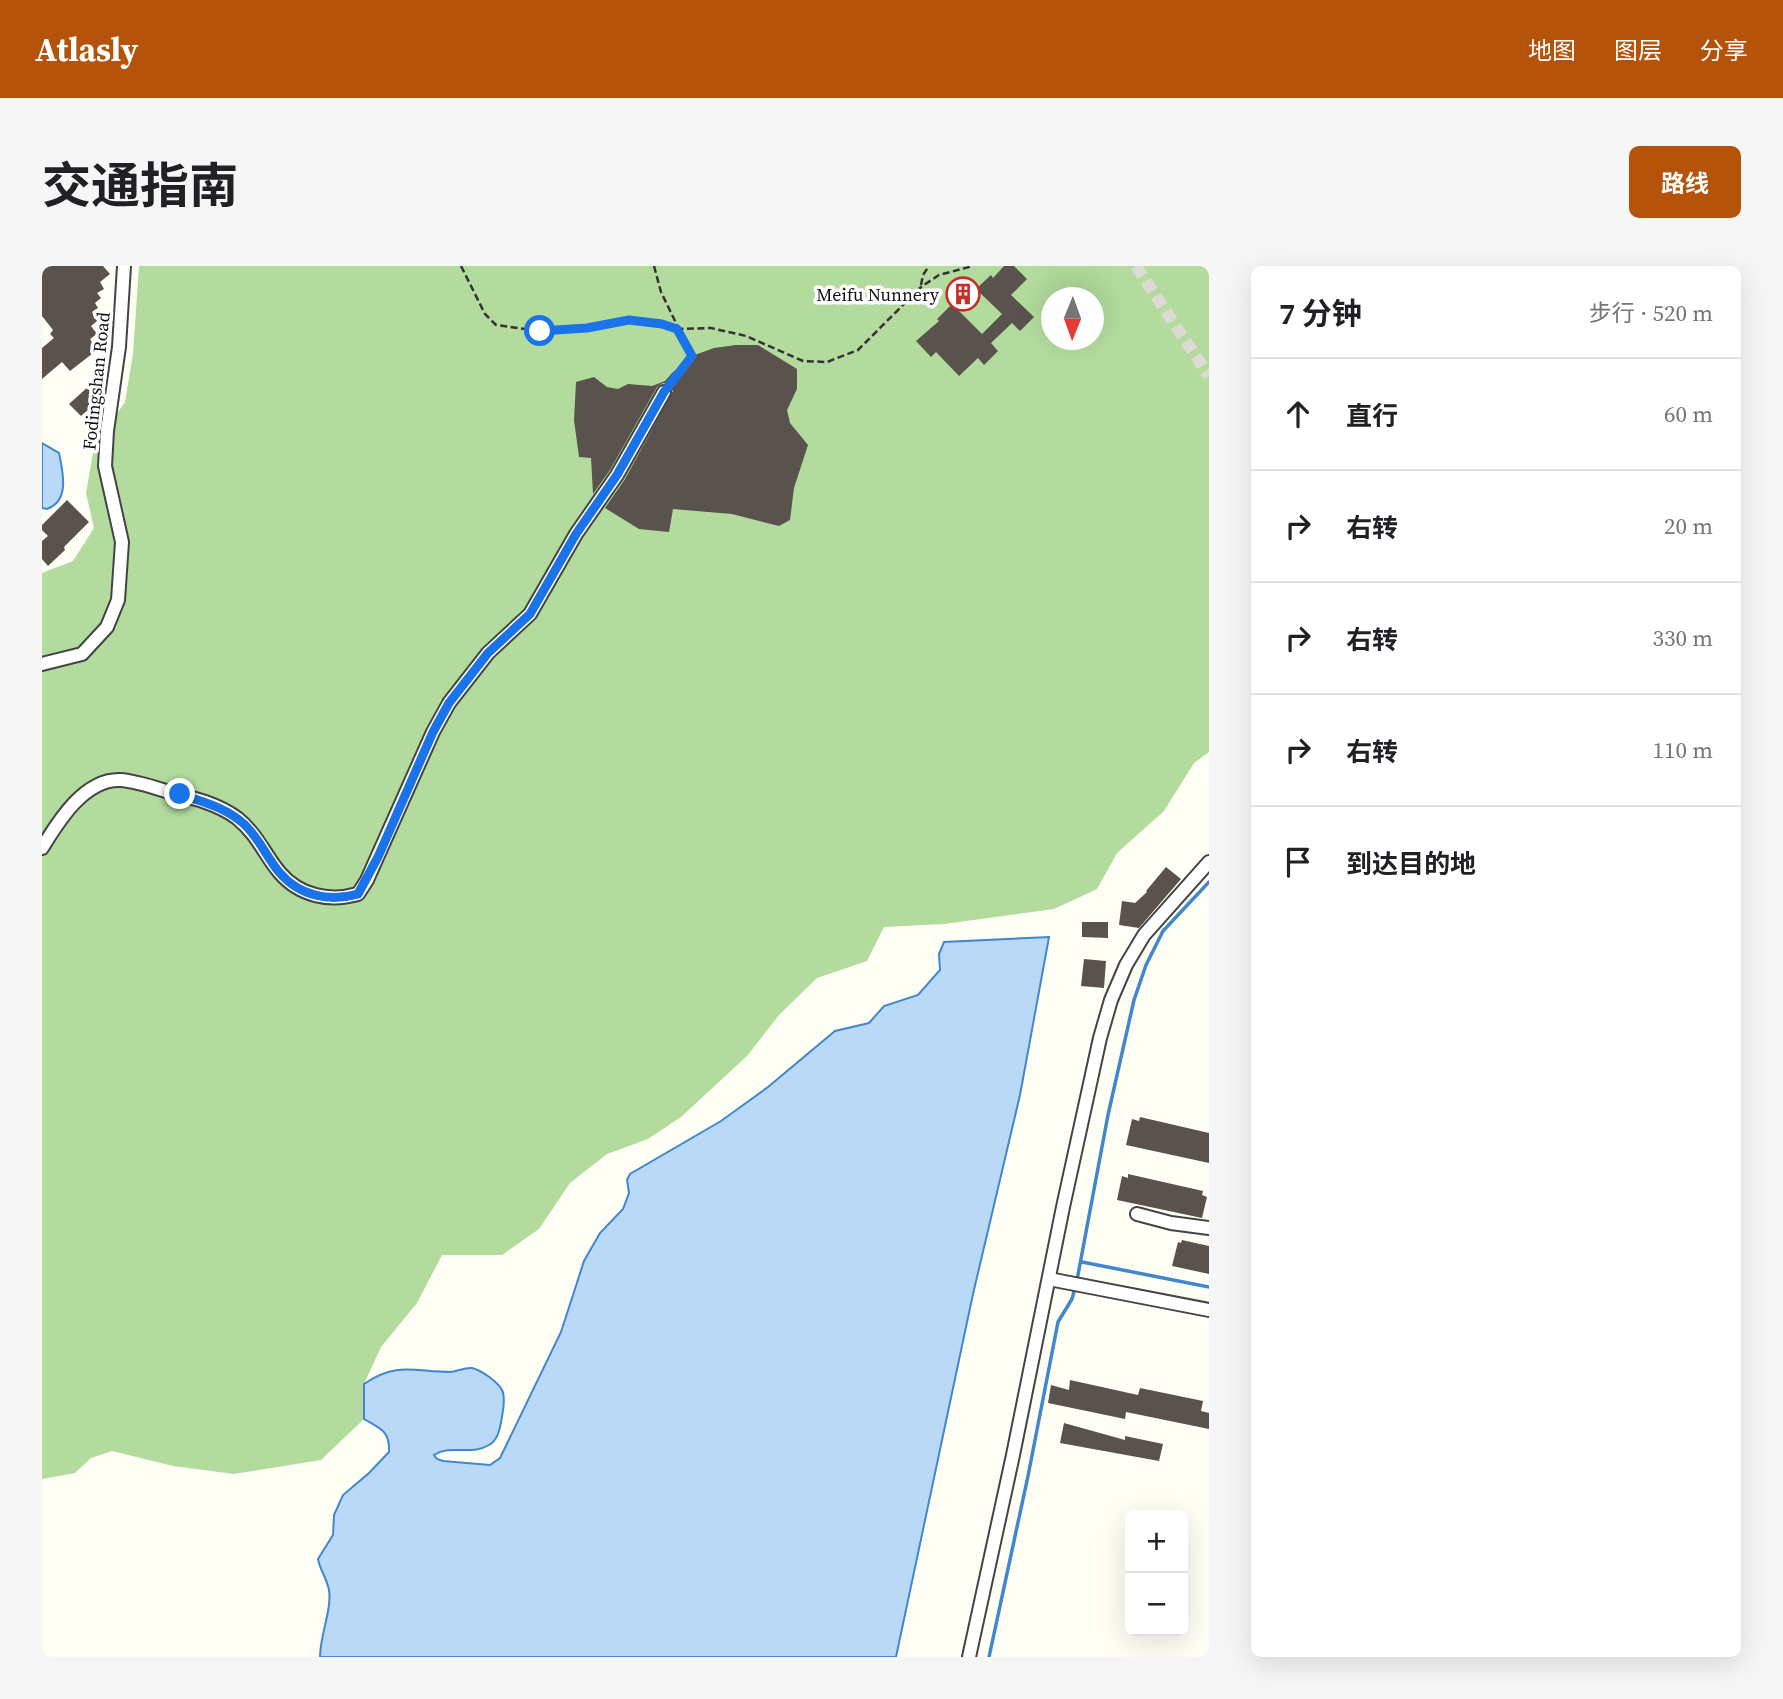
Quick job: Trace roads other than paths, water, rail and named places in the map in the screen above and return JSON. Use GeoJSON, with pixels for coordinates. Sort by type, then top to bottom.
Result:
{"type":"FeatureCollection","features":[{"type":"Feature","properties":{"kind":"street","name":"Fodingshan Road"},"geometry":{"type":"LineString","coordinates":[[42,664],[82,654],[107,627],[118,600],[122,542],[105,466],[107,431],[119,347],[124,266]]}},
{"type":"Feature","properties":{"kind":"street"},"geometry":{"type":"LineString","coordinates":[[42,848],[80,797],[101,784],[119,780],[216,805],[246,826],[288,881],[323,899],[358,894],[373,869],[433,732],[449,703],[488,653],[530,614],[576,534],[617,475],[664,392]]}},
{"type":"Feature","properties":{"kind":"street"},"geometry":{"type":"LineString","coordinates":[[968,1657],[1100,1038],[1111,1000],[1126,965],[1144,935],[1209,862]]}},
{"type":"Feature","properties":{"kind":"street"},"geometry":{"type":"LineString","coordinates":[[1137,1214],[1171,1223],[1209,1228]]}},
{"type":"Feature","properties":{"kind":"street"},"geometry":{"type":"LineString","coordinates":[[1049,1279],[1209,1310]]}},
{"type":"Feature","properties":{"kind":"water"},"geometry":{"type":"Polygon","coordinates":[[[42,443],[59,453],[63,477],[59,500],[47,509],[42,508],[42,443]]]}},
{"type":"Feature","properties":{"kind":"water"},"geometry":{"type":"Polygon","coordinates":[[[1049,937],[1020,1095],[973,1294],[896,1657],[320,1657],[329,1598],[328,1586],[318,1559],[333,1535],[334,1515],[343,1495],[389,1452],[386,1435],[380,1428],[364,1419],[364,1384],[386,1372],[406,1369],[451,1372],[470,1368],[484,1374],[500,1387],[504,1396],[501,1425],[495,1440],[475,1450],[447,1450],[434,1455],[443,1461],[490,1465],[500,1458],[561,1332],[584,1261],[600,1233],[623,1209],[629,1193],[627,1180],[630,1174],[721,1121],[768,1087],[835,1031],[869,1023],[884,1006],[918,995],[940,970],[939,954],[944,942],[1049,937]]]}},
{"type":"Feature","properties":{"kind":"waterway"},"geometry":{"type":"LineString","coordinates":[[1077,1280],[1108,1115],[1134,1000],[1146,965],[1163,931],[1209,882]]}},
{"type":"Feature","properties":{"kind":"waterway"},"geometry":{"type":"LineString","coordinates":[[1082,1262],[1209,1287]]}},
{"type":"Feature","properties":{"kind":"waterway"},"geometry":{"type":"LineString","coordinates":[[989,1657],[1058,1322],[1072,1299],[1075,1288]]}},
{"type":"Feature","properties":{"kind":"tunnel"},"geometry":{"type":"LineString","coordinates":[[1136,266],[1209,376]]}},
{"type":"Feature","properties":{"kind":"place","name":"Meifu Nunnery"},"geometry":{"type":"Point","coordinates":[963,294]}}]}
